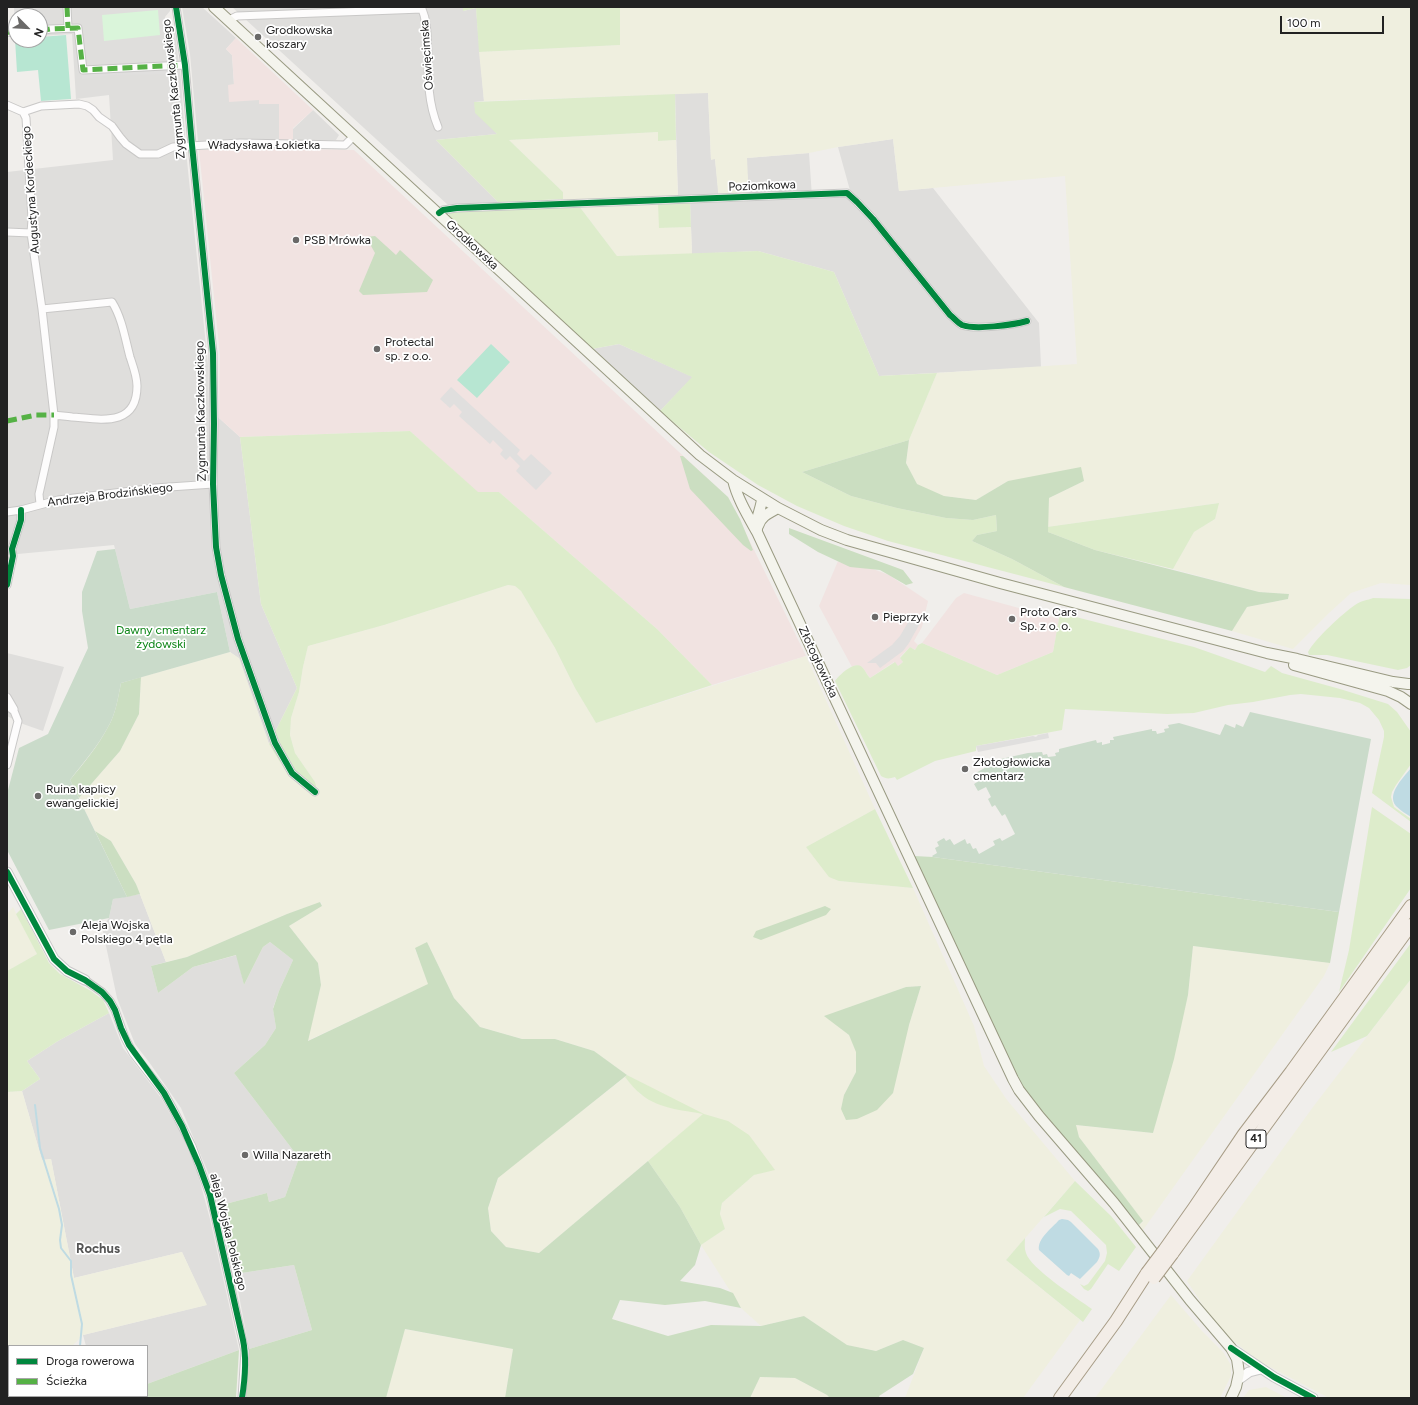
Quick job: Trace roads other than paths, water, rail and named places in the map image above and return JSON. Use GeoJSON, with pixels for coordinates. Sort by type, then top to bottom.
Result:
{"type":"FeatureCollection","features":[{"type":"Feature","properties":{"kind":"main road","name":"Grodkowska"},"geometry":{"type":"LineString","coordinates":[[214,7],[677,434],[712,464],[762,499],[821,530],[862,545],[1267,653]]}},
{"type":"Feature","properties":{"kind":"main road","name":"Złotogłowicka"},"geometry":{"type":"LineString","coordinates":[[733,480],[748,517],[757,532],[1019,1090],[1039,1116],[1114,1203],[1194,1306],[1231,1348]]}},
{"type":"Feature","properties":{"kind":"main road"},"geometry":{"type":"LineString","coordinates":[[748,517],[754,504],[762,499]]}},
{"type":"Feature","properties":{"kind":"main road"},"geometry":{"type":"LineString","coordinates":[[757,532],[756,523],[762,499]]}},
{"type":"Feature","properties":{"kind":"main road"},"geometry":{"type":"LineString","coordinates":[[757,532],[760,520],[778,508]]}},
{"type":"Feature","properties":{"kind":"main road"},"geometry":{"type":"LineString","coordinates":[[1267,653],[1393,682],[1411,684]]}},
{"type":"Feature","properties":{"kind":"main road"},"geometry":{"type":"LineString","coordinates":[[1267,653],[1295,665],[1388,691],[1411,704]]}},
{"type":"Feature","properties":{"kind":"main road","name":"41"},"geometry":{"type":"LineString","coordinates":[[1168,1251],[1194,1208],[1248,1127],[1295,1066],[1411,906]]}},
{"type":"Feature","properties":{"kind":"main road","name":"41"},"geometry":{"type":"LineString","coordinates":[[1069,1398],[1168,1251],[1411,925]]}},
{"type":"Feature","properties":{"kind":"main road","name":"41"},"geometry":{"type":"LineString","coordinates":[[1060,1398],[1151,1276]]}},
{"type":"Feature","properties":{"kind":"main road"},"geometry":{"type":"LineString","coordinates":[[1231,1348],[1238,1364],[1238,1380],[1231,1398]]}},
{"type":"Feature","properties":{"kind":"street"},"geometry":{"type":"LineString","coordinates":[[48,29],[68,28],[67,7]]}},
{"type":"Feature","properties":{"kind":"street","name":"Zygmunta Kaczkowskiego"},"geometry":{"type":"LineString","coordinates":[[176,7],[185,65],[213,353],[213,484],[216,547],[221,575],[238,640],[275,743],[292,773],[315,792]]}},
{"type":"Feature","properties":{"kind":"street","name":"Oświęcimska"},"geometry":{"type":"LineString","coordinates":[[229,20],[237,16],[422,9],[426,24],[429,94],[433,116],[438,127]]}},
{"type":"Feature","properties":{"kind":"street","name":"Zygmunta Kaczkowskiego"},"geometry":{"type":"LineString","coordinates":[[68,28],[78,28],[83,70],[185,65]]}},
{"type":"Feature","properties":{"kind":"street","name":"Władysława Łokietka"},"geometry":{"type":"LineString","coordinates":[[23,112],[41,106],[79,104],[87,106],[112,126],[126,144],[140,154],[158,154],[173,147],[192,145],[240,143],[346,145],[354,136]]}},
{"type":"Feature","properties":{"kind":"street","name":"Augustyna Kordeckiego"},"geometry":{"type":"LineString","coordinates":[[7,105],[23,112],[26,118],[31,233],[42,309],[54,415],[54,427],[40,494],[40,504]]}},
{"type":"Feature","properties":{"kind":"street","name":"Poziomkowa"},"geometry":{"type":"LineString","coordinates":[[439,214],[443,210],[457,208],[847,193],[858,202],[873,219],[950,315],[961,324],[969,327],[995,326],[1018,324],[1027,321]]}},
{"type":"Feature","properties":{"kind":"street"},"geometry":{"type":"LineString","coordinates":[[7,232],[31,233]]}},
{"type":"Feature","properties":{"kind":"street"},"geometry":{"type":"LineString","coordinates":[[42,309],[112,302],[117,310],[137,384],[136,399],[132,406],[126,413],[115,418],[94,420],[54,415]]}},
{"type":"Feature","properties":{"kind":"street","name":"Andrzeja Brodzińskiego"},"geometry":{"type":"LineString","coordinates":[[7,512],[21,510],[58,500],[127,491],[213,484]]}},
{"type":"Feature","properties":{"kind":"street"},"geometry":{"type":"LineString","coordinates":[[7,585],[13,556],[9,551],[21,520],[21,510]]}},
{"type":"Feature","properties":{"kind":"street"},"geometry":{"type":"LineString","coordinates":[[7,697],[18,721],[7,765]]}},
{"type":"Feature","properties":{"kind":"street"},"geometry":{"type":"LineString","coordinates":[[7,706],[14,711]]}},
{"type":"Feature","properties":{"kind":"street","name":"aleja Wojska Polskiego"},"geometry":{"type":"LineString","coordinates":[[7,872],[54,959],[67,971],[85,980],[102,992],[113,1005],[129,1045],[170,1103],[189,1139],[210,1195],[245,1351],[245,1370],[242,1398]]}},
{"type":"Feature","properties":{"kind":"street"},"geometry":{"type":"LineString","coordinates":[[1231,1348],[1261,1369],[1289,1386],[1313,1398]]}},
{"type":"Feature","properties":{"kind":"street"},"geometry":{"type":"LineString","coordinates":[[1238,1380],[1250,1372],[1261,1369]]}},
{"type":"Feature","properties":{"kind":"water"},"geometry":{"type":"Polygon","coordinates":[[[1411,768],[1411,817],[1396,806],[1393,801],[1393,796],[1397,786],[1411,768]]]}},
{"type":"Feature","properties":{"kind":"water"},"geometry":{"type":"Polygon","coordinates":[[[1062,1219],[1071,1222],[1100,1252],[1097,1262],[1080,1279],[1071,1273],[1069,1276],[1067,1275],[1039,1250],[1040,1242],[1049,1230],[1062,1219]]]}},
{"type":"Feature","properties":{"kind":"waterway"},"geometry":{"type":"LineString","coordinates":[[35,1105],[40,1148],[59,1209],[62,1225],[60,1240],[61,1248],[71,1261],[71,1275],[82,1324],[80,1345]]}},
{"type":"Feature","properties":{"kind":"place","name":"Grodkowska koszary"},"geometry":{"type":"Point","coordinates":[258,37]}},
{"type":"Feature","properties":{"kind":"place","name":"PSB Mrówka"},"geometry":{"type":"Point","coordinates":[296,240]}},
{"type":"Feature","properties":{"kind":"place","name":"Protectal sp. z o.o."},"geometry":{"type":"Point","coordinates":[377,349]}},
{"type":"Feature","properties":{"kind":"place","name":"Pieprzyk"},"geometry":{"type":"Point","coordinates":[875,617]}},
{"type":"Feature","properties":{"kind":"place","name":"Proto Cars Sp. z o. o."},"geometry":{"type":"Point","coordinates":[1012,619]}},
{"type":"Feature","properties":{"kind":"place","name":"Złotogłowicka cmentarz"},"geometry":{"type":"Point","coordinates":[965,769]}},
{"type":"Feature","properties":{"kind":"place","name":"Ruina kaplicy ewangelickiej"},"geometry":{"type":"Point","coordinates":[38,796]}},
{"type":"Feature","properties":{"kind":"place","name":"Aleja Wojska Polskiego 4 pętla"},"geometry":{"type":"Point","coordinates":[73,932]}},
{"type":"Feature","properties":{"kind":"place","name":"Willa Nazareth"},"geometry":{"type":"Point","coordinates":[245,1155]}},
{"type":"Feature","properties":{"kind":"district","name":"Rochus"},"geometry":{"type":"Point","coordinates":[98,1249]}},
{"type":"Feature","properties":{"kind":"park label","name":"Dawny cmentarz żydowski"},"geometry":{"type":"Point","coordinates":[161,637]}}]}
